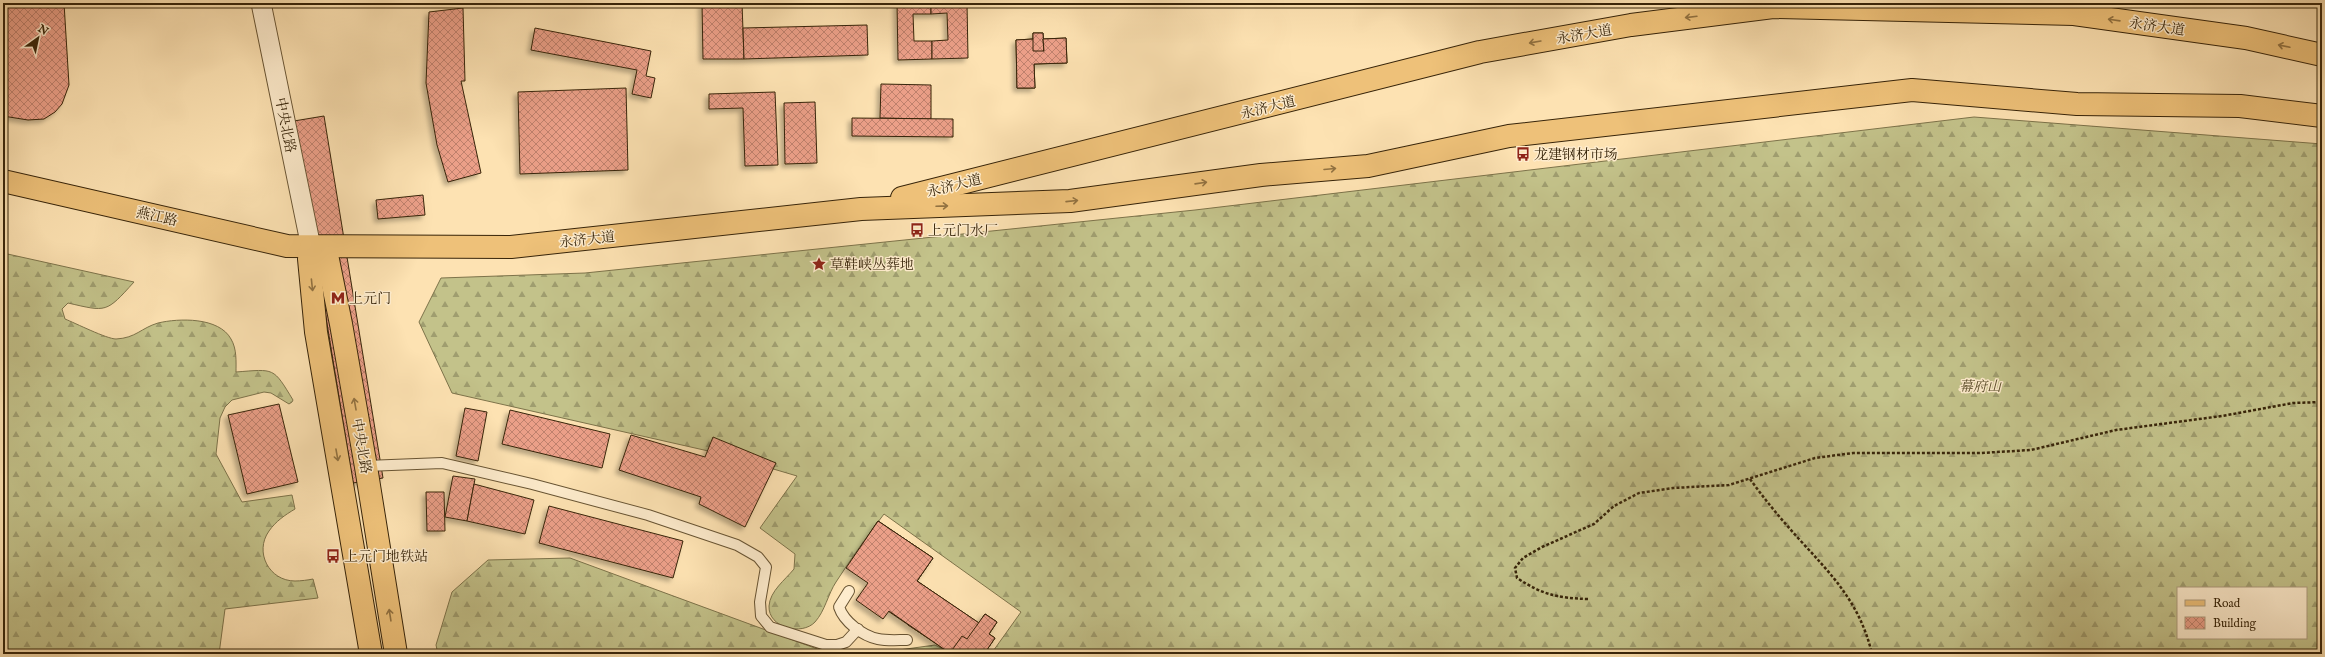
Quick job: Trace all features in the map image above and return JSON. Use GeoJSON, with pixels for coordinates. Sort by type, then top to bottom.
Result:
{"type":"FeatureCollection","features":[{"type":"Feature","properties":{"kind":"main road","name":"永济大道"},"geometry":{"type":"LineString","coordinates":[[861,208],[1480,52],[1631,25],[1773,7],[2074,14],[2246,38],[2322,54]]}},
{"type":"Feature","properties":{"kind":"main road","name":"永济大道"},"geometry":{"type":"LineString","coordinates":[[316,255],[512,247],[861,208],[1070,201],[1261,175],[1368,166],[1509,136],[1912,90],[2077,104],[2240,106],[2322,116]]}},
{"type":"Feature","properties":{"kind":"main road","name":"燕江路"},"geometry":{"type":"LineString","coordinates":[[3,181],[287,246],[316,255]]}},
{"type":"Feature","properties":{"kind":"main road"},"geometry":{"type":"LineString","coordinates":[[3,193],[266,254],[316,255]]}},
{"type":"Feature","properties":{"kind":"main road","name":"中央北路"},"geometry":{"type":"LineString","coordinates":[[316,255],[366,466],[396,654]]}},
{"type":"Feature","properties":{"kind":"main road","name":"中央北路"},"geometry":{"type":"LineString","coordinates":[[316,255],[316,332],[371,654]]}},
{"type":"Feature","properties":{"kind":"street","name":"中央北路"},"geometry":{"type":"LineString","coordinates":[[261,3],[316,255]]}},
{"type":"Feature","properties":{"kind":"lane"},"geometry":{"type":"LineString","coordinates":[[366,466],[442,462],[648,514],[736,545],[758,557],[766,567],[760,602],[761,616],[770,627],[784,633],[832,645],[846,642],[858,629]]}},
{"type":"Feature","properties":{"kind":"lane"},"geometry":{"type":"LineString","coordinates":[[849,591],[839,607],[842,617],[858,629],[878,639],[907,640]]}},
{"type":"Feature","properties":{"kind":"path"},"geometry":{"type":"LineString","coordinates":[[1588,600],[1558,598],[1535,590],[1518,578],[1515,568],[1523,558],[1542,547],[1594,524],[1614,506],[1639,493],[1673,488],[1729,485],[1815,458],[1838,455],[1901,452],[1981,453],[2031,450],[2116,430],[2222,416],[2293,403],[2322,402]]}},
{"type":"Feature","properties":{"kind":"path"},"geometry":{"type":"LineString","coordinates":[[1750,479],[1772,509],[1830,572],[1854,605],[1866,631],[1872,654]]}},
{"type":"Feature","properties":{"kind":"green space","name":"幕府山"},"geometry":{"type":"Polygon","coordinates":[[[1974,117],[2322,144],[2322,654],[991,654],[1021,612],[884,514],[836,582],[824,608],[815,622],[802,628],[787,628],[774,620],[770,614],[769,606],[772,595],[778,586],[794,569],[795,554],[760,528],[797,476],[726,455],[452,393],[419,322],[441,278],[585,273],[1195,210],[1974,117]]]}},
{"type":"Feature","properties":{"kind":"green space"},"geometry":{"type":"Polygon","coordinates":[[[3,253],[134,282],[117,300],[105,308],[91,308],[68,303],[62,309],[65,319],[99,334],[116,339],[129,337],[152,325],[167,321],[187,320],[208,323],[225,332],[231,339],[235,351],[236,372],[259,370],[272,372],[281,381],[293,400],[289,404],[271,393],[264,392],[232,400],[225,407],[220,418],[216,454],[242,502],[292,495],[295,509],[281,518],[269,531],[263,548],[264,556],[271,571],[286,580],[295,581],[313,579],[318,598],[225,609],[219,654],[3,654],[3,253]]]}},
{"type":"Feature","properties":{"kind":"green space"},"geometry":{"type":"Polygon","coordinates":[[[570,558],[831,654],[438,654],[436,645],[452,592],[488,560],[570,558]]]}},
{"type":"Feature","properties":{"kind":"green space"},"geometry":{"type":"Polygon","coordinates":[[[935,645],[953,654],[870,654],[935,645]]]}},
{"type":"Feature","properties":{"kind":"building"},"geometry":{"type":"Polygon","coordinates":[[[3,3],[64,3],[69,85],[62,104],[55,112],[44,119],[28,120],[3,116],[3,3]]]}},
{"type":"Feature","properties":{"kind":"building"},"geometry":{"type":"Polygon","coordinates":[[[702,3],[742,3],[744,59],[703,59],[702,3]]]}},
{"type":"Feature","properties":{"kind":"building"},"geometry":{"type":"Polygon","coordinates":[[[897,3],[931,3],[931,14],[913,14],[914,41],[932,41],[932,59],[898,60],[897,3]]]}},
{"type":"Feature","properties":{"kind":"building"},"geometry":{"type":"Polygon","coordinates":[[[931,3],[967,3],[968,58],[932,59],[932,41],[948,40],[947,13],[931,14],[931,3]]]}},
{"type":"Feature","properties":{"kind":"building"},"geometry":{"type":"Polygon","coordinates":[[[463,8],[465,81],[461,81],[481,173],[448,182],[437,145],[426,83],[429,12],[463,8]]]}},
{"type":"Feature","properties":{"kind":"building"},"geometry":{"type":"Polygon","coordinates":[[[867,25],[868,55],[744,59],[743,28],[867,25]]]}},
{"type":"Feature","properties":{"kind":"building"},"geometry":{"type":"Polygon","coordinates":[[[535,28],[651,51],[646,76],[655,78],[651,98],[632,94],[637,70],[531,50],[535,28]]]}},
{"type":"Feature","properties":{"kind":"building"},"geometry":{"type":"Polygon","coordinates":[[[1033,33],[1043,33],[1044,51],[1033,51],[1033,33]]]}},
{"type":"Feature","properties":{"kind":"building"},"geometry":{"type":"Polygon","coordinates":[[[1033,33],[1043,33],[1043,39],[1066,38],[1067,63],[1034,64],[1035,88],[1017,88],[1016,40],[1033,39],[1033,33]]]}},
{"type":"Feature","properties":{"kind":"building"},"geometry":{"type":"Polygon","coordinates":[[[1066,38],[1067,63],[1034,64],[1035,88],[1017,88],[1016,40],[1033,39],[1033,51],[1044,51],[1043,39],[1066,38]]]}},
{"type":"Feature","properties":{"kind":"building"},"geometry":{"type":"Polygon","coordinates":[[[881,84],[931,85],[931,119],[880,118],[881,84]]]}},
{"type":"Feature","properties":{"kind":"building"},"geometry":{"type":"Polygon","coordinates":[[[626,88],[628,170],[520,174],[518,92],[626,88]]]}},
{"type":"Feature","properties":{"kind":"building"},"geometry":{"type":"Polygon","coordinates":[[[775,92],[778,165],[745,166],[743,108],[709,109],[709,94],[775,92]]]}},
{"type":"Feature","properties":{"kind":"building"},"geometry":{"type":"Polygon","coordinates":[[[815,102],[817,163],[785,164],[784,103],[815,102]]]}},
{"type":"Feature","properties":{"kind":"building"},"geometry":{"type":"Polygon","coordinates":[[[324,116],[383,478],[353,483],[294,121],[324,116]]]}},
{"type":"Feature","properties":{"kind":"building"},"geometry":{"type":"Polygon","coordinates":[[[852,118],[953,119],[953,137],[852,136],[852,118]]]}},
{"type":"Feature","properties":{"kind":"building"},"geometry":{"type":"Polygon","coordinates":[[[423,195],[425,215],[378,219],[376,200],[423,195]]]}},
{"type":"Feature","properties":{"kind":"building"},"geometry":{"type":"Polygon","coordinates":[[[279,404],[298,482],[247,494],[228,415],[279,404]]]}},
{"type":"Feature","properties":{"kind":"building"},"geometry":{"type":"Polygon","coordinates":[[[465,408],[487,412],[478,461],[456,456],[465,408]]]}},
{"type":"Feature","properties":{"kind":"building"},"geometry":{"type":"Polygon","coordinates":[[[510,410],[610,434],[602,468],[502,444],[510,410]]]}},
{"type":"Feature","properties":{"kind":"building"},"geometry":{"type":"Polygon","coordinates":[[[631,435],[705,457],[713,437],[776,463],[745,527],[699,504],[701,497],[619,470],[631,435]]]}},
{"type":"Feature","properties":{"kind":"building"},"geometry":{"type":"Polygon","coordinates":[[[453,476],[475,479],[467,521],[445,517],[453,476]]]}},
{"type":"Feature","properties":{"kind":"building"},"geometry":{"type":"Polygon","coordinates":[[[474,484],[534,500],[525,534],[467,521],[474,484]]]}},
{"type":"Feature","properties":{"kind":"building"},"geometry":{"type":"Polygon","coordinates":[[[426,492],[444,492],[445,531],[427,531],[426,492]]]}},
{"type":"Feature","properties":{"kind":"building"},"geometry":{"type":"Polygon","coordinates":[[[549,506],[683,541],[673,578],[539,543],[549,506]]]}},
{"type":"Feature","properties":{"kind":"building"},"geometry":{"type":"Polygon","coordinates":[[[878,521],[933,558],[917,581],[965,614],[942,647],[908,625],[916,614],[883,591],[886,586],[851,562],[878,521]]]}},
{"type":"Feature","properties":{"kind":"building"},"geometry":{"type":"Polygon","coordinates":[[[878,521],[933,558],[917,581],[979,623],[985,614],[997,622],[989,634],[995,638],[984,654],[951,654],[888,611],[896,600],[883,591],[886,586],[851,562],[878,521]]]}},
{"type":"Feature","properties":{"kind":"building"},"geometry":{"type":"Polygon","coordinates":[[[878,521],[933,558],[917,581],[979,623],[985,614],[997,622],[989,634],[995,638],[984,654],[951,654],[889,611],[883,619],[856,600],[868,583],[846,568],[878,521]]]}},
{"type":"Feature","properties":{"kind":"building"},"geometry":{"type":"Polygon","coordinates":[[[985,614],[997,622],[989,634],[995,638],[984,654],[950,653],[962,636],[967,639],[985,614]]]}},
{"type":"Feature","properties":{"kind":"place","name":"龙建钢材市场"},"geometry":{"type":"Point","coordinates":[1523,154]}},
{"type":"Feature","properties":{"kind":"place","name":"上元门水厂"},"geometry":{"type":"Point","coordinates":[917,230]}},
{"type":"Feature","properties":{"kind":"place","name":"草鞋峡丛葬地"},"geometry":{"type":"Point","coordinates":[819,264]}},
{"type":"Feature","properties":{"kind":"place","name":"上元门"},"geometry":{"type":"Point","coordinates":[338,298]}},
{"type":"Feature","properties":{"kind":"place","name":"上元门地铁站"},"geometry":{"type":"Point","coordinates":[333,556]}}]}
